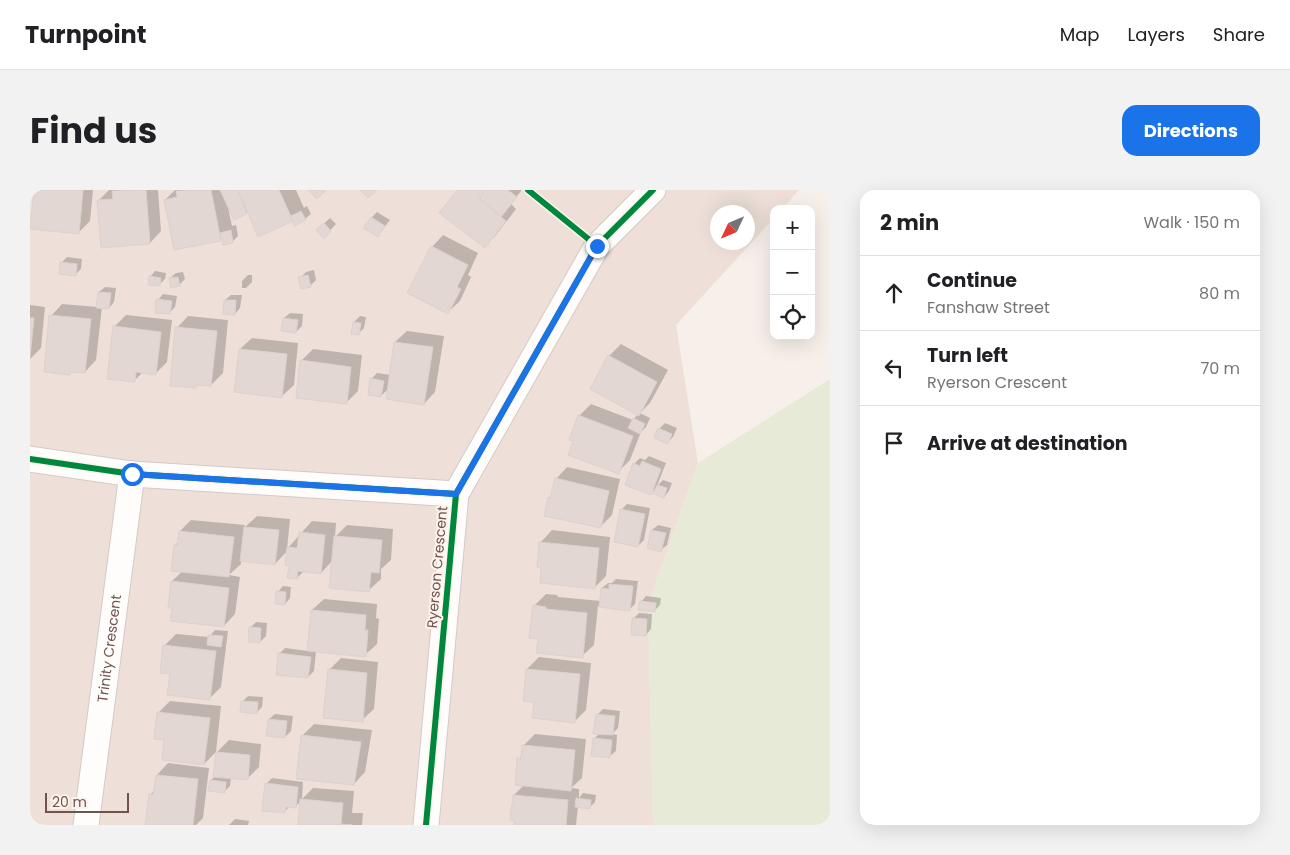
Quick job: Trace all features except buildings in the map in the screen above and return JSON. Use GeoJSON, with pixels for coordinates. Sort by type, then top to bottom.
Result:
{"type":"FeatureCollection","features":[{"type":"Feature","properties":{"kind":"street","name":"Ryerson Crescent"},"geometry":{"type":"LineString","coordinates":[[426,825],[456,494],[597,246],[653,190]]}},
{"type":"Feature","properties":{"kind":"street"},"geometry":{"type":"LineString","coordinates":[[30,459],[132,474],[456,494]]}},
{"type":"Feature","properties":{"kind":"street","name":"Trinity Crescent"},"geometry":{"type":"LineString","coordinates":[[86,825],[132,474]]}},
{"type":"Feature","properties":{"kind":"shaded area"},"geometry":{"type":"Polygon","coordinates":[[[30,190],[799,190],[786,205],[770,205],[770,222],[755,239],[755,205],[710,205],[710,250],[745,250],[676,325],[698,463],[648,605],[653,825],[30,825],[30,190]]]}},
{"type":"Feature","properties":{"kind":"green space"},"geometry":{"type":"Polygon","coordinates":[[[830,379],[830,825],[653,825],[648,605],[698,463],[830,379]]]}},
{"type":"Feature","properties":{"kind":"cycle path"},"geometry":{"type":"LineString","coordinates":[[528,190],[597,246]]}},
{"type":"Feature","properties":{"kind":"cycle path"},"geometry":{"type":"LineString","coordinates":[[426,825],[456,494],[597,246],[653,190]]}},
{"type":"Feature","properties":{"kind":"cycle path"},"geometry":{"type":"LineString","coordinates":[[30,459],[132,474],[456,494]]}},
{"type":"Feature","properties":{"kind":"route"},"geometry":{"type":"LineString","coordinates":[[132,474],[456,494],[597,246]]}}]}
